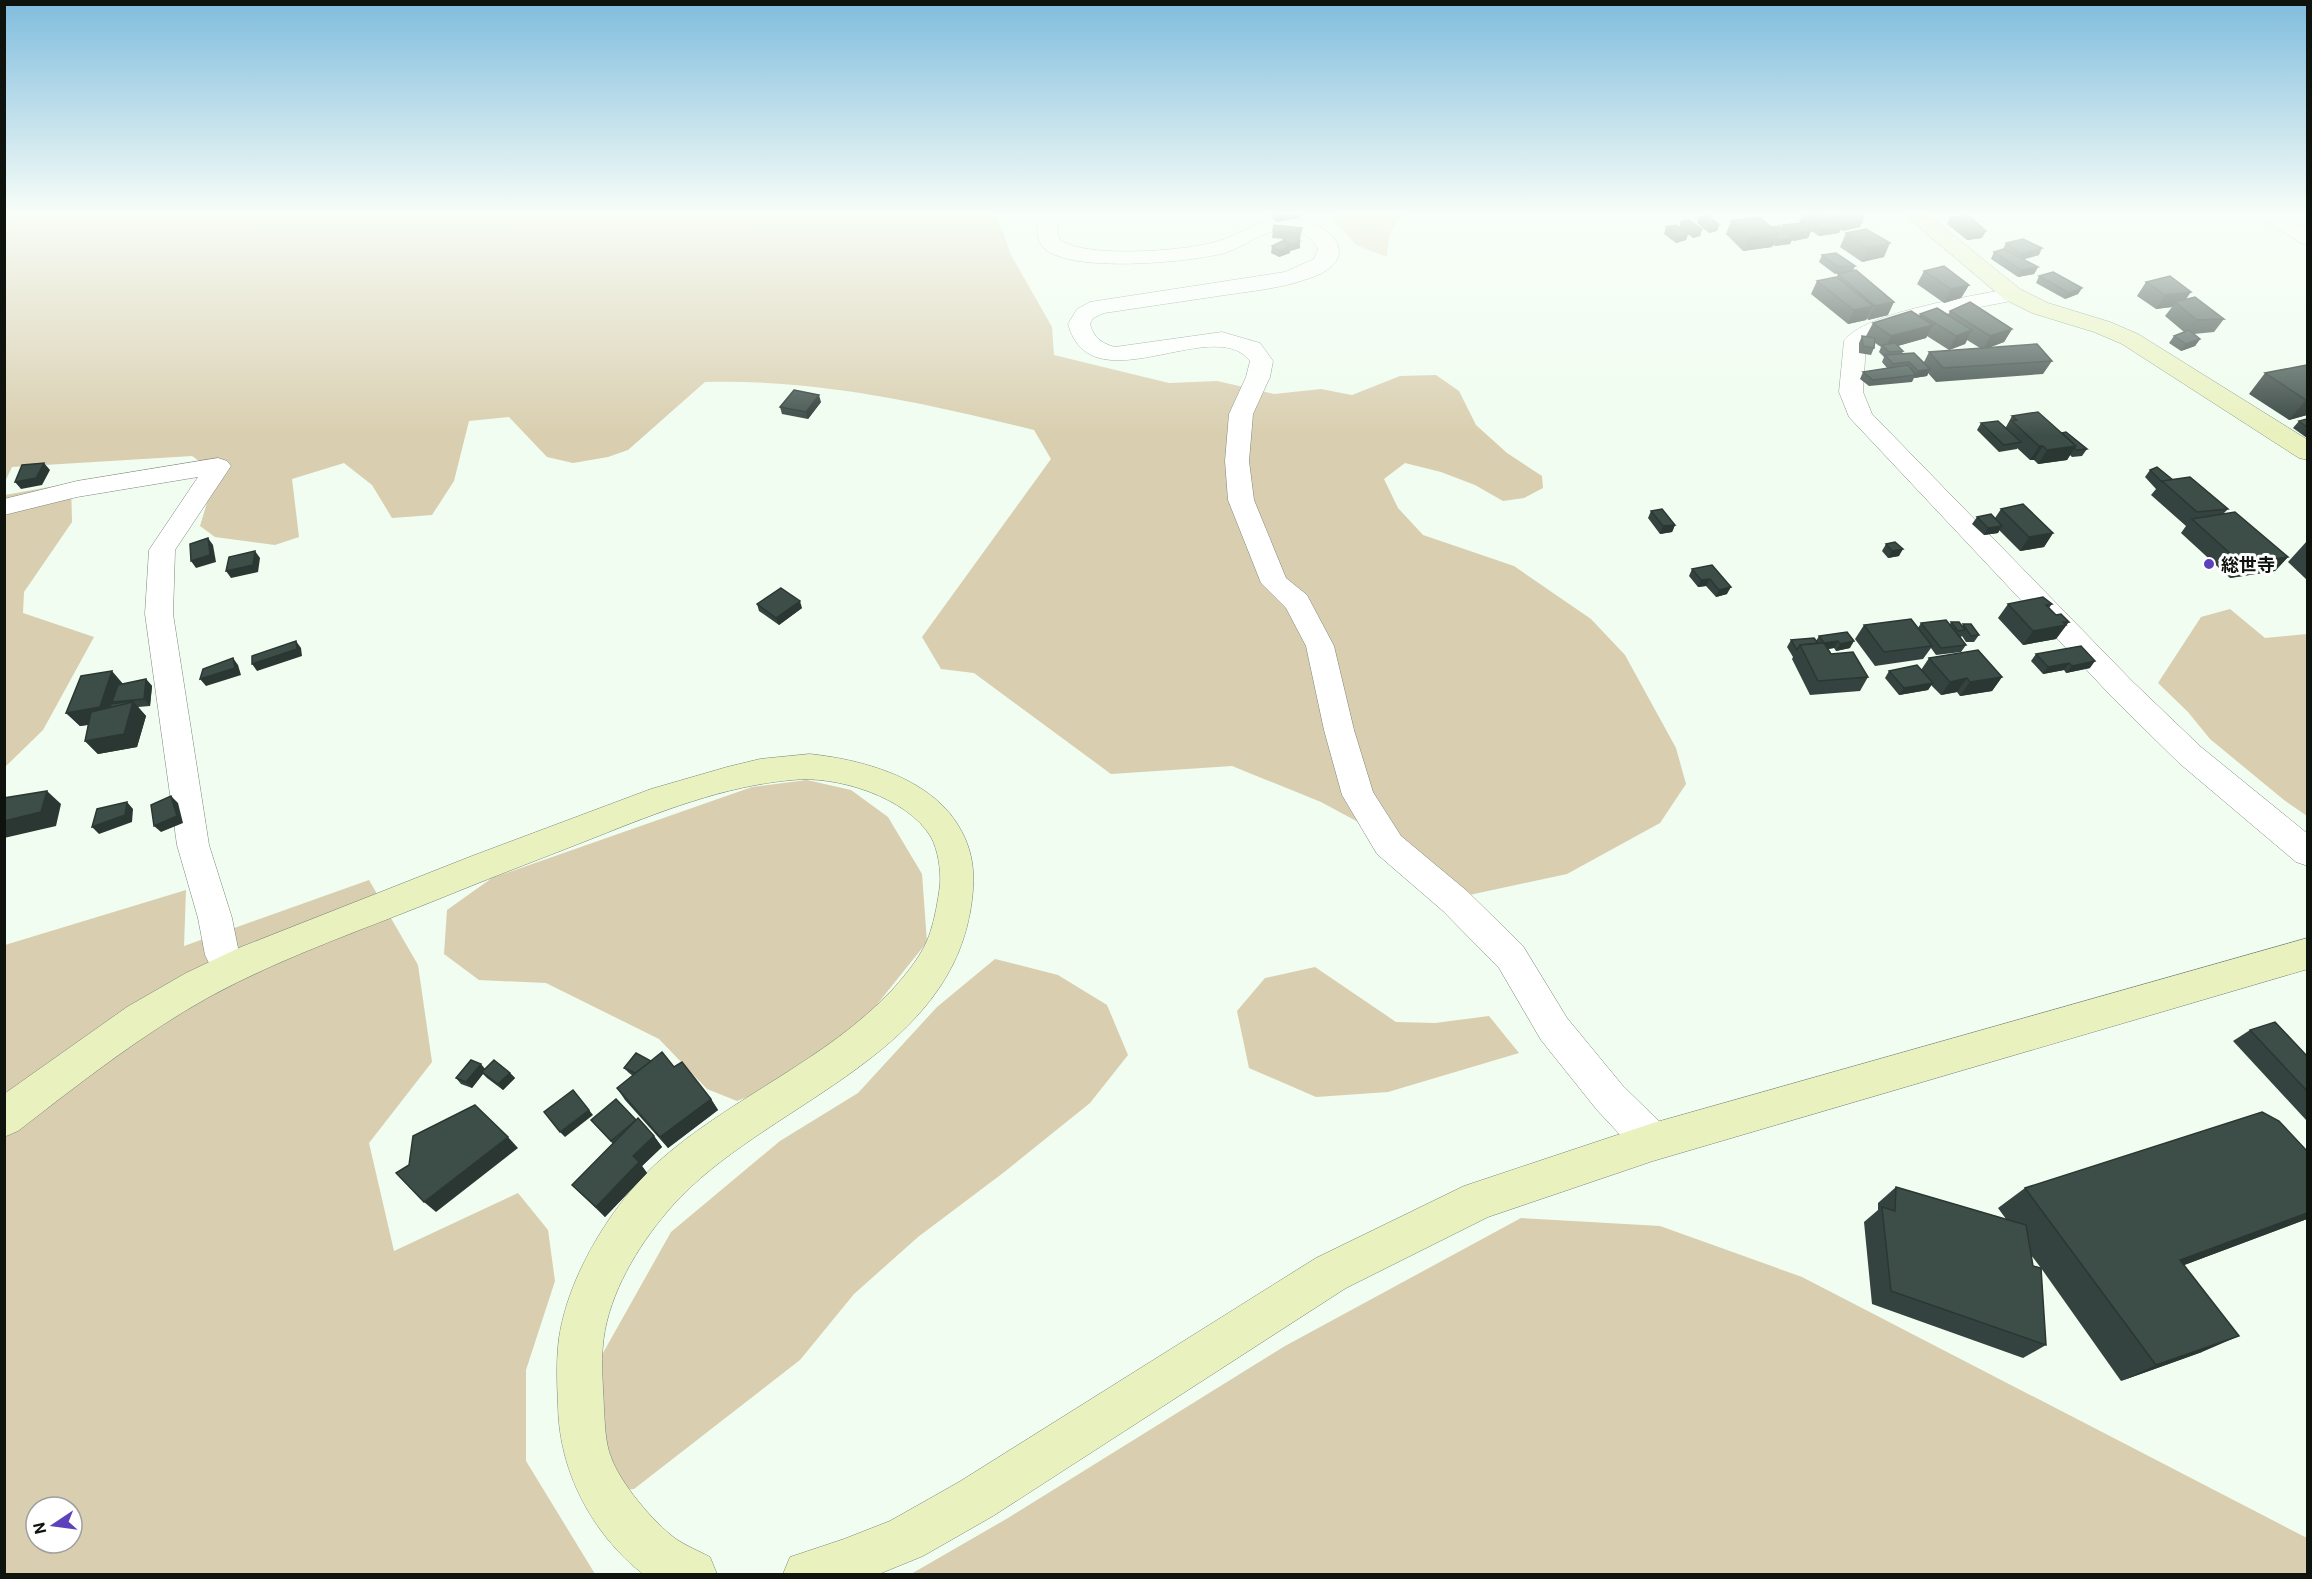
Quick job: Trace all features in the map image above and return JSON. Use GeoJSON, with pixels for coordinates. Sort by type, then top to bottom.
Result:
{"type":"FeatureCollection","features":[{"type":"Feature","properties":{"kind":"street"},"geometry":{"type":"LineString","coordinates":[[1223,289],[1098,307],[1085,314],[1079,324],[1083,338],[1096,349],[1114,354],[1222,339],[1252,348],[1262,361],[1258,377],[1241,414],[1236,461],[1241,500],[1275,583],[1298,602],[1320,646],[1339,730],[1358,795],[1389,845],[1455,901],[1511,957],[1554,1029],[1610,1098],[1653,1142]]}},
{"type":"Feature","properties":{"kind":"street"},"geometry":{"type":"LineString","coordinates":[[2005,289],[2040,308],[2102,327],[2130,339],[2307,452]]}},
{"type":"Feature","properties":{"kind":"street"},"geometry":{"type":"LineString","coordinates":[[2012,294],[1888,323],[1859,334],[1855,341],[1851,392],[1861,417],[2122,689],[2190,755],[2307,853]]}},
{"type":"Feature","properties":{"kind":"street"},"geometry":{"type":"LineString","coordinates":[[4,507],[76,489],[218,466],[162,550],[159,614],[193,845],[215,918],[222,955],[229,968]]}},
{"type":"Feature","properties":{"kind":"street"},"geometry":{"type":"LineString","coordinates":[[4,1118],[129,1025],[229,968],[478,868],[654,802],[710,783],[761,772],[808,766],[830,767],[858,774],[914,802],[938,822],[955,853],[957,888],[952,928],[917,992],[891,1018],[856,1047],[708,1147],[673,1177],[637,1215],[596,1287],[582,1332],[581,1422],[590,1466],[617,1510],[656,1554],[693,1575]]}},
{"type":"Feature","properties":{"kind":"street"},"geometry":{"type":"LineString","coordinates":[[807,1575],[843,1564],[906,1539],[976,1499],[1331,1273],[1479,1200],[1653,1142],[2307,953]]}},
{"type":"Feature","properties":{"kind":"shaded area"},"geometry":{"type":"Polygon","coordinates":[[[5,289],[1030,289],[1052,327],[1054,355],[1169,383],[1217,381],[1274,394],[1321,389],[1352,395],[1400,376],[1436,375],[1459,391],[1476,425],[1507,453],[1542,476],[1543,488],[1524,498],[1503,501],[1475,485],[1441,472],[1405,463],[1384,479],[1398,508],[1423,535],[1514,566],[1591,619],[1625,655],[1676,748],[1686,784],[1660,823],[1567,874],[1460,897],[1399,844],[1321,802],[1232,766],[1111,774],[974,673],[941,669],[922,637],[1051,459],[1034,430],[912,402],[789,384],[705,382],[628,450],[608,457],[573,463],[547,457],[509,417],[469,421],[454,481],[432,515],[392,518],[372,485],[344,463],[292,479],[299,537],[275,545],[215,537],[200,526],[216,473],[192,456],[12,467],[5,482],[5,289]]]}},
{"type":"Feature","properties":{"kind":"shaded area"},"geometry":{"type":"Polygon","coordinates":[[[71,483],[72,522],[24,592],[23,613],[94,637],[43,730],[5,767],[5,495],[71,483]]]}},
{"type":"Feature","properties":{"kind":"shaded area"},"geometry":{"type":"Polygon","coordinates":[[[2230,609],[2265,638],[2307,634],[2307,816],[2210,739],[2188,712],[2158,683],[2201,617],[2230,609]]]}},
{"type":"Feature","properties":{"kind":"shaded area"},"geometry":{"type":"Polygon","coordinates":[[[807,780],[851,790],[888,817],[922,874],[927,942],[863,1022],[796,1078],[737,1101],[707,1089],[659,1039],[546,983],[479,980],[444,954],[447,910],[492,878],[752,787],[807,780]]]}},
{"type":"Feature","properties":{"kind":"shaded area"},"geometry":{"type":"Polygon","coordinates":[[[369,880],[418,965],[432,1062],[369,1143],[394,1251],[518,1193],[548,1230],[555,1281],[526,1370],[526,1461],[595,1574],[5,1574],[5,945],[186,890],[184,946],[369,880]]]}},
{"type":"Feature","properties":{"kind":"shaded area"},"geometry":{"type":"Polygon","coordinates":[[[995,959],[1058,975],[1107,1005],[1128,1055],[1090,1103],[918,1237],[854,1294],[800,1360],[634,1489],[598,1493],[594,1369],[671,1232],[780,1141],[858,1093],[937,1007],[995,959]]]}},
{"type":"Feature","properties":{"kind":"shaded area"},"geometry":{"type":"Polygon","coordinates":[[[1315,967],[1396,1022],[1435,1023],[1489,1016],[1519,1053],[1388,1092],[1316,1097],[1249,1068],[1237,1011],[1265,978],[1315,967]]]}},
{"type":"Feature","properties":{"kind":"shaded area"},"geometry":{"type":"Polygon","coordinates":[[[1521,1218],[1660,1226],[1802,1277],[2307,1538],[2307,1574],[911,1574],[1008,1518],[1285,1346],[1521,1218]]]}},
{"type":"Feature","properties":{"kind":"building"},"geometry":{"type":"Polygon","coordinates":[[[1827,289],[1851,289],[1873,306],[1854,310],[1827,289]]]}},
{"type":"Feature","properties":{"kind":"building"},"geometry":{"type":"Polygon","coordinates":[[[1855,289],[1878,289],[1894,302],[1875,306],[1855,289]]]}},
{"type":"Feature","properties":{"kind":"building"},"geometry":{"type":"Polygon","coordinates":[[[2061,289],[2080,289],[2069,293],[2061,289]]]}},
{"type":"Feature","properties":{"kind":"building"},"geometry":{"type":"Polygon","coordinates":[[[2156,289],[2187,289],[2191,292],[2165,295],[2156,289]]]}},
{"type":"Feature","properties":{"kind":"building"},"geometry":{"type":"Polygon","coordinates":[[[2195,297],[2224,319],[2197,320],[2175,302],[2195,297]]]}},
{"type":"Feature","properties":{"kind":"building"},"geometry":{"type":"Polygon","coordinates":[[[1970,302],[2012,329],[1990,336],[1950,311],[1970,302]]]}},
{"type":"Feature","properties":{"kind":"building"},"geometry":{"type":"Polygon","coordinates":[[[1937,308],[1972,330],[1956,336],[1920,314],[1937,308]]]}},
{"type":"Feature","properties":{"kind":"building"},"geometry":{"type":"Polygon","coordinates":[[[1911,311],[1933,325],[1891,336],[1873,323],[1911,311]]]}},
{"type":"Feature","properties":{"kind":"building"},"geometry":{"type":"Polygon","coordinates":[[[2189,330],[2200,339],[2186,344],[2174,336],[2189,330]]]}},
{"type":"Feature","properties":{"kind":"building"},"geometry":{"type":"Polygon","coordinates":[[[1862,336],[1875,338],[1874,348],[1863,346],[1862,336]]]}},
{"type":"Feature","properties":{"kind":"building"},"geometry":{"type":"Polygon","coordinates":[[[1895,343],[1903,351],[1889,352],[1882,345],[1895,343]]]}},
{"type":"Feature","properties":{"kind":"building"},"geometry":{"type":"Polygon","coordinates":[[[2037,344],[2052,361],[1943,368],[1929,352],[2037,344]]]}},
{"type":"Feature","properties":{"kind":"building"},"geometry":{"type":"Polygon","coordinates":[[[1914,353],[1930,369],[1918,371],[1909,362],[1893,364],[1885,355],[1914,353]]]}},
{"type":"Feature","properties":{"kind":"building"},"geometry":{"type":"Polygon","coordinates":[[[1908,365],[1916,375],[1873,380],[1863,372],[1908,365]]]}},
{"type":"Feature","properties":{"kind":"building"},"geometry":{"type":"Polygon","coordinates":[[[2307,365],[2306,400],[2265,373],[2307,365]]]}},
{"type":"Feature","properties":{"kind":"building"},"geometry":{"type":"Polygon","coordinates":[[[794,390],[819,395],[806,412],[780,407],[794,390]]]}},
{"type":"Feature","properties":{"kind":"building"},"geometry":{"type":"Polygon","coordinates":[[[2038,412],[2076,446],[2047,450],[2039,446],[2012,421],[2017,420],[2012,416],[2038,412]]]}},
{"type":"Feature","properties":{"kind":"building"},"geometry":{"type":"Polygon","coordinates":[[[2307,419],[2307,427],[2299,421],[2307,419]]]}},
{"type":"Feature","properties":{"kind":"building"},"geometry":{"type":"Polygon","coordinates":[[[1998,421],[2021,442],[2004,445],[1981,423],[1998,421]]]}},
{"type":"Feature","properties":{"kind":"building"},"geometry":{"type":"Polygon","coordinates":[[[2066,432],[2087,449],[2074,448],[2076,446],[2062,433],[2066,432]]]}},
{"type":"Feature","properties":{"kind":"building"},"geometry":{"type":"Polygon","coordinates":[[[44,463],[36,478],[15,482],[22,465],[44,463]]]}},
{"type":"Feature","properties":{"kind":"building"},"geometry":{"type":"Polygon","coordinates":[[[2157,467],[2173,480],[2162,482],[2150,470],[2157,467]]]}},
{"type":"Feature","properties":{"kind":"building"},"geometry":{"type":"Polygon","coordinates":[[[2190,477],[2228,509],[2197,512],[2162,481],[2190,477]]]}},
{"type":"Feature","properties":{"kind":"building"},"geometry":{"type":"Polygon","coordinates":[[[2023,504],[2053,533],[2029,537],[2001,509],[2023,504]]]}},
{"type":"Feature","properties":{"kind":"building"},"geometry":{"type":"Polygon","coordinates":[[[1662,509],[1675,525],[1663,526],[1651,511],[1662,509]]]}},
{"type":"Feature","properties":{"kind":"building"},"geometry":{"type":"Polygon","coordinates":[[[2235,512],[2288,557],[2242,564],[2192,519],[2235,512]]]}},
{"type":"Feature","properties":{"kind":"building"},"geometry":{"type":"Polygon","coordinates":[[[1991,514],[2002,526],[1988,528],[1977,517],[1991,514]]]}},
{"type":"Feature","properties":{"kind":"building"},"geometry":{"type":"Polygon","coordinates":[[[208,538],[210,555],[191,561],[190,544],[208,538]]]}},
{"type":"Feature","properties":{"kind":"building"},"geometry":{"type":"Polygon","coordinates":[[[1895,542],[1903,549],[1892,551],[1886,544],[1895,542]]]}},
{"type":"Feature","properties":{"kind":"building"},"geometry":{"type":"Polygon","coordinates":[[[255,551],[253,565],[226,571],[229,557],[255,551]]]}},
{"type":"Feature","properties":{"kind":"building"},"geometry":{"type":"Polygon","coordinates":[[[1712,565],[1731,587],[1719,590],[1710,579],[1701,580],[1692,569],[1712,565]]]}},
{"type":"Feature","properties":{"kind":"building"},"geometry":{"type":"Polygon","coordinates":[[[781,588],[800,601],[776,618],[757,604],[781,588]]]}},
{"type":"Feature","properties":{"kind":"building"},"geometry":{"type":"Polygon","coordinates":[[[2043,597],[2052,604],[2046,605],[2056,615],[2061,614],[2069,622],[2063,622],[2066,625],[2033,631],[2008,604],[2043,597]]]}},
{"type":"Feature","properties":{"kind":"building"},"geometry":{"type":"Polygon","coordinates":[[[1911,619],[1932,646],[1884,652],[1864,625],[1911,619]]]}},
{"type":"Feature","properties":{"kind":"building"},"geometry":{"type":"Polygon","coordinates":[[[1946,620],[1966,645],[1941,648],[1921,623],[1946,620]]]}},
{"type":"Feature","properties":{"kind":"building"},"geometry":{"type":"Polygon","coordinates":[[[1951,622],[1959,622],[1965,630],[1958,631],[1951,622]]]}},
{"type":"Feature","properties":{"kind":"building"},"geometry":{"type":"Polygon","coordinates":[[[1963,624],[1971,624],[1979,635],[1971,636],[1963,624]]]}},
{"type":"Feature","properties":{"kind":"building"},"geometry":{"type":"Polygon","coordinates":[[[1847,632],[1854,641],[1840,644],[1838,641],[1824,643],[1819,636],[1847,632]]]}},
{"type":"Feature","properties":{"kind":"building"},"geometry":{"type":"Polygon","coordinates":[[[1814,638],[1818,643],[1800,645],[1797,650],[1791,640],[1814,638]]]}},
{"type":"Feature","properties":{"kind":"building"},"geometry":{"type":"Polygon","coordinates":[[[296,641],[297,649],[252,664],[252,656],[296,641]]]}},
{"type":"Feature","properties":{"kind":"building"},"geometry":{"type":"Polygon","coordinates":[[[1824,643],[1831,654],[1853,652],[1868,677],[1818,681],[1800,645],[1824,643]]]}},
{"type":"Feature","properties":{"kind":"building"},"geometry":{"type":"Polygon","coordinates":[[[2081,646],[2095,661],[2072,666],[2069,663],[2048,667],[2036,654],[2081,646]]]}},
{"type":"Feature","properties":{"kind":"building"},"geometry":{"type":"Polygon","coordinates":[[[1978,650],[2002,677],[1970,682],[1967,678],[1950,682],[1929,658],[1978,650]]]}},
{"type":"Feature","properties":{"kind":"building"},"geometry":{"type":"Polygon","coordinates":[[[233,658],[235,668],[200,679],[203,669],[233,658]]]}},
{"type":"Feature","properties":{"kind":"building"},"geometry":{"type":"Polygon","coordinates":[[[1917,665],[1933,683],[1904,688],[1889,671],[1917,665]]]}},
{"type":"Feature","properties":{"kind":"building"},"geometry":{"type":"Polygon","coordinates":[[[112,671],[100,707],[66,713],[81,676],[112,671]]]}},
{"type":"Feature","properties":{"kind":"building"},"geometry":{"type":"Polygon","coordinates":[[[146,679],[144,699],[112,702],[118,685],[146,679]]]}},
{"type":"Feature","properties":{"kind":"building"},"geometry":{"type":"Polygon","coordinates":[[[133,701],[132,703],[110,708],[111,704],[133,701]]]}},
{"type":"Feature","properties":{"kind":"building"},"geometry":{"type":"Polygon","coordinates":[[[133,702],[124,734],[85,741],[91,712],[133,702]]]}},
{"type":"Feature","properties":{"kind":"building"},"geometry":{"type":"Polygon","coordinates":[[[47,791],[41,812],[4,821],[4,798],[47,791]]]}},
{"type":"Feature","properties":{"kind":"building"},"geometry":{"type":"Polygon","coordinates":[[[171,796],[177,816],[154,826],[151,805],[171,796]]]}},
{"type":"Feature","properties":{"kind":"building"},"geometry":{"type":"Polygon","coordinates":[[[127,802],[125,815],[92,827],[97,809],[127,802]]]}},
{"type":"Feature","properties":{"kind":"building"},"geometry":{"type":"Polygon","coordinates":[[[2275,1022],[2307,1056],[2307,1091],[2250,1030],[2275,1022]]]}},
{"type":"Feature","properties":{"kind":"building"},"geometry":{"type":"Polygon","coordinates":[[[662,1052],[674,1067],[682,1062],[711,1099],[660,1137],[617,1088],[662,1052]]]}},
{"type":"Feature","properties":{"kind":"building"},"geometry":{"type":"Polygon","coordinates":[[[636,1053],[651,1061],[635,1073],[624,1068],[636,1053]]]}},
{"type":"Feature","properties":{"kind":"building"},"geometry":{"type":"Polygon","coordinates":[[[471,1060],[481,1064],[466,1082],[456,1078],[471,1060]]]}},
{"type":"Feature","properties":{"kind":"building"},"geometry":{"type":"Polygon","coordinates":[[[494,1060],[510,1073],[498,1084],[482,1072],[494,1060]]]}},
{"type":"Feature","properties":{"kind":"building"},"geometry":{"type":"Polygon","coordinates":[[[573,1090],[589,1110],[560,1132],[544,1112],[573,1090]]]}},
{"type":"Feature","properties":{"kind":"building"},"geometry":{"type":"Polygon","coordinates":[[[616,1099],[636,1120],[611,1141],[591,1120],[616,1099]]]}},
{"type":"Feature","properties":{"kind":"building"},"geometry":{"type":"Polygon","coordinates":[[[475,1105],[508,1137],[424,1202],[396,1173],[409,1165],[413,1136],[475,1105]]]}},
{"type":"Feature","properties":{"kind":"building"},"geometry":{"type":"Polygon","coordinates":[[[2262,1112],[2279,1121],[2307,1151],[2307,1213],[2180,1260],[2239,1336],[2156,1365],[2025,1188],[2262,1112]]]}},
{"type":"Feature","properties":{"kind":"building"},"geometry":{"type":"Polygon","coordinates":[[[638,1118],[654,1136],[633,1156],[639,1162],[596,1207],[572,1185],[638,1118]]]}},
{"type":"Feature","properties":{"kind":"building"},"geometry":{"type":"Polygon","coordinates":[[[1896,1187],[2026,1225],[2033,1266],[2041,1268],[2046,1345],[1891,1291],[1882,1207],[1895,1211],[1896,1187]]]}},
{"type":"Feature","properties":{"kind":"place","name":"総世寺"},"geometry":{"type":"Point","coordinates":[2209,564]}}]}
